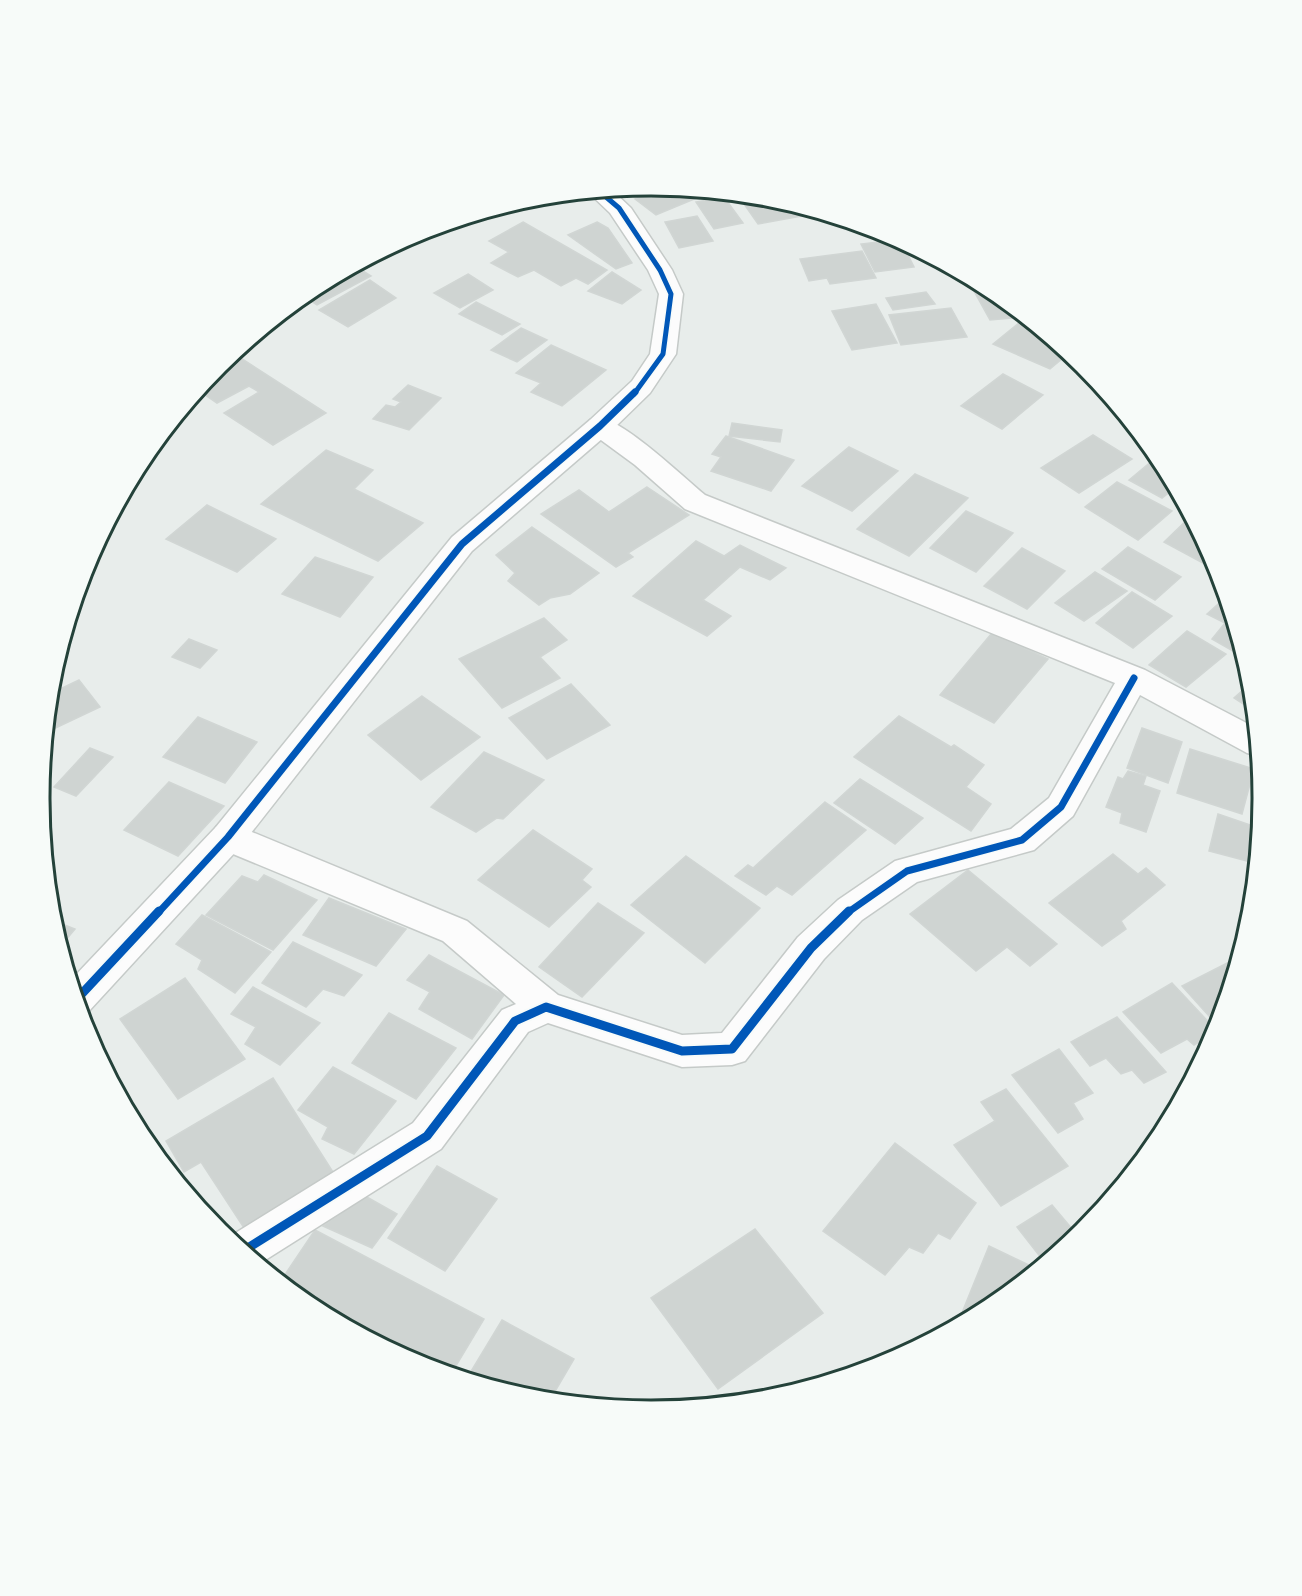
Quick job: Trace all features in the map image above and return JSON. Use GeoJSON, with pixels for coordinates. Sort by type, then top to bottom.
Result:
{"type":"FeatureCollection","features":[{"type":"Feature","properties":{"kind":"street"},"geometry":{"type":"LineString","coordinates":[[82,994],[228,837],[462,544],[600,426],[641,387],[663,354],[671,294],[660,270],[619,208],[608,198]]}},
{"type":"Feature","properties":{"kind":"street"},"geometry":{"type":"LineString","coordinates":[[600,426],[645,459],[695,502],[1134,678],[1249,739]]}},
{"type":"Feature","properties":{"kind":"street"},"geometry":{"type":"LineString","coordinates":[[228,837],[455,931],[546,1007],[682,1051],[732,1049],[811,948],[850,910],[907,871],[1022,840],[1061,807],[1134,678]]}},
{"type":"Feature","properties":{"kind":"street"},"geometry":{"type":"LineString","coordinates":[[250,1246],[427,1136],[515,1021],[546,1007]]}},
{"type":"Feature","properties":{"kind":"building"},"geometry":{"type":"Polygon","coordinates":[[[651,196],[695,199],[656,215],[635,199],[651,196]]]}},
{"type":"Feature","properties":{"kind":"building"},"geometry":{"type":"Polygon","coordinates":[[[708,200],[727,202],[743,223],[714,229],[696,202],[708,200]]]}},
{"type":"Feature","properties":{"kind":"building"},"geometry":{"type":"Polygon","coordinates":[[[744,204],[802,216],[758,224],[744,204]]]}},
{"type":"Feature","properties":{"kind":"building"},"geometry":{"type":"Polygon","coordinates":[[[697,216],[713,241],[679,248],[665,222],[697,216]]]}},
{"type":"Feature","properties":{"kind":"building"},"geometry":{"type":"Polygon","coordinates":[[[523,222],[607,270],[588,284],[576,278],[561,286],[534,270],[518,277],[491,263],[509,252],[489,241],[523,222]]]}},
{"type":"Feature","properties":{"kind":"building"},"geometry":{"type":"Polygon","coordinates":[[[597,222],[608,228],[632,263],[616,269],[568,235],[597,222]]]}},
{"type":"Feature","properties":{"kind":"building"},"geometry":{"type":"Polygon","coordinates":[[[881,242],[908,255],[914,267],[875,272],[861,244],[881,242]]]}},
{"type":"Feature","properties":{"kind":"building"},"geometry":{"type":"Polygon","coordinates":[[[862,251],[876,278],[830,284],[827,278],[809,281],[800,259],[862,251]]]}},
{"type":"Feature","properties":{"kind":"building"},"geometry":{"type":"Polygon","coordinates":[[[362,271],[371,276],[317,305],[312,302],[350,277],[362,271]]]}},
{"type":"Feature","properties":{"kind":"building"},"geometry":{"type":"Polygon","coordinates":[[[612,272],[641,290],[622,304],[588,291],[612,272]]]}},
{"type":"Feature","properties":{"kind":"building"},"geometry":{"type":"Polygon","coordinates":[[[468,274],[493,290],[460,308],[434,293],[468,274]]]}},
{"type":"Feature","properties":{"kind":"building"},"geometry":{"type":"Polygon","coordinates":[[[370,280],[396,298],[348,327],[319,310],[370,280]]]}},
{"type":"Feature","properties":{"kind":"building"},"geometry":{"type":"Polygon","coordinates":[[[974,291],[1013,318],[990,320],[974,291]]]}},
{"type":"Feature","properties":{"kind":"building"},"geometry":{"type":"Polygon","coordinates":[[[926,292],[935,304],[893,310],[886,298],[926,292]]]}},
{"type":"Feature","properties":{"kind":"building"},"geometry":{"type":"Polygon","coordinates":[[[476,302],[520,324],[502,335],[459,314],[476,302]]]}},
{"type":"Feature","properties":{"kind":"building"},"geometry":{"type":"Polygon","coordinates":[[[876,304],[897,343],[852,350],[832,311],[876,304]]]}},
{"type":"Feature","properties":{"kind":"building"},"geometry":{"type":"Polygon","coordinates":[[[951,308],[967,337],[901,345],[889,315],[951,308]]]}},
{"type":"Feature","properties":{"kind":"building"},"geometry":{"type":"Polygon","coordinates":[[[1019,323],[1062,359],[1050,369],[993,344],[1019,323]]]}},
{"type":"Feature","properties":{"kind":"building"},"geometry":{"type":"Polygon","coordinates":[[[521,328],[547,340],[517,362],[491,350],[521,328]]]}},
{"type":"Feature","properties":{"kind":"building"},"geometry":{"type":"Polygon","coordinates":[[[551,345],[606,370],[562,406],[531,392],[541,383],[516,373],[551,345]]]}},
{"type":"Feature","properties":{"kind":"building"},"geometry":{"type":"Polygon","coordinates":[[[241,358],[326,413],[273,445],[224,413],[259,392],[249,386],[217,403],[205,395],[241,358]]]}},
{"type":"Feature","properties":{"kind":"building"},"geometry":{"type":"Polygon","coordinates":[[[1003,374],[1043,395],[1002,429],[961,406],[1003,374]]]}},
{"type":"Feature","properties":{"kind":"building"},"geometry":{"type":"Polygon","coordinates":[[[408,385],[441,398],[409,430],[373,419],[386,405],[395,407],[401,402],[393,399],[408,385]]]}},
{"type":"Feature","properties":{"kind":"building"},"geometry":{"type":"Polygon","coordinates":[[[732,423],[782,430],[780,442],[729,436],[732,423]]]}},
{"type":"Feature","properties":{"kind":"building"},"geometry":{"type":"Polygon","coordinates":[[[1093,435],[1132,459],[1079,493],[1041,468],[1093,435]]]}},
{"type":"Feature","properties":{"kind":"building"},"geometry":{"type":"Polygon","coordinates":[[[726,436],[794,460],[771,491],[711,471],[721,457],[712,454],[726,436]]]}},
{"type":"Feature","properties":{"kind":"building"},"geometry":{"type":"Polygon","coordinates":[[[849,447],[898,471],[852,511],[802,486],[849,447]]]}},
{"type":"Feature","properties":{"kind":"building"},"geometry":{"type":"Polygon","coordinates":[[[326,450],[373,470],[354,489],[423,523],[378,561],[261,504],[326,450]]]}},
{"type":"Feature","properties":{"kind":"building"},"geometry":{"type":"Polygon","coordinates":[[[1150,463],[1169,492],[1162,498],[1129,480],[1150,463]]]}},
{"type":"Feature","properties":{"kind":"building"},"geometry":{"type":"Polygon","coordinates":[[[915,474],[968,498],[909,556],[857,529],[915,474]]]}},
{"type":"Feature","properties":{"kind":"building"},"geometry":{"type":"Polygon","coordinates":[[[1117,482],[1172,511],[1138,540],[1085,507],[1117,482]]]}},
{"type":"Feature","properties":{"kind":"building"},"geometry":{"type":"Polygon","coordinates":[[[647,487],[689,515],[628,553],[633,557],[616,567],[541,514],[579,490],[609,512],[647,487]]]}},
{"type":"Feature","properties":{"kind":"building"},"geometry":{"type":"Polygon","coordinates":[[[207,505],[276,539],[237,572],[166,539],[207,505]]]}},
{"type":"Feature","properties":{"kind":"building"},"geometry":{"type":"Polygon","coordinates":[[[966,511],[1013,533],[976,572],[930,548],[966,511]]]}},
{"type":"Feature","properties":{"kind":"building"},"geometry":{"type":"Polygon","coordinates":[[[1185,522],[1205,564],[1164,542],[1185,522]]]}},
{"type":"Feature","properties":{"kind":"building"},"geometry":{"type":"Polygon","coordinates":[[[532,527],[599,573],[570,594],[550,598],[539,605],[508,581],[515,573],[496,555],[532,527]]]}},
{"type":"Feature","properties":{"kind":"building"},"geometry":{"type":"Polygon","coordinates":[[[696,541],[724,556],[740,545],[786,568],[770,580],[740,567],[703,600],[731,616],[707,636],[633,596],[696,541]]]}},
{"type":"Feature","properties":{"kind":"building"},"geometry":{"type":"Polygon","coordinates":[[[1128,547],[1181,577],[1155,600],[1102,569],[1128,547]]]}},
{"type":"Feature","properties":{"kind":"building"},"geometry":{"type":"Polygon","coordinates":[[[1022,548],[1065,571],[1027,609],[984,586],[1022,548]]]}},
{"type":"Feature","properties":{"kind":"building"},"geometry":{"type":"Polygon","coordinates":[[[315,557],[373,577],[340,617],[282,594],[315,557]]]}},
{"type":"Feature","properties":{"kind":"building"},"geometry":{"type":"Polygon","coordinates":[[[1095,572],[1127,591],[1084,621],[1055,603],[1095,572]]]}},
{"type":"Feature","properties":{"kind":"building"},"geometry":{"type":"Polygon","coordinates":[[[1132,592],[1172,616],[1133,648],[1096,623],[1132,592]]]}},
{"type":"Feature","properties":{"kind":"building"},"geometry":{"type":"Polygon","coordinates":[[[1220,602],[1234,652],[1212,639],[1225,623],[1207,614],[1220,602]]]}},
{"type":"Feature","properties":{"kind":"building"},"geometry":{"type":"Polygon","coordinates":[[[544,618],[567,640],[540,657],[560,678],[502,708],[459,659],[544,618]]]}},
{"type":"Feature","properties":{"kind":"building"},"geometry":{"type":"Polygon","coordinates":[[[1187,631],[1226,654],[1186,687],[1149,665],[1187,631]]]}},
{"type":"Feature","properties":{"kind":"building"},"geometry":{"type":"Polygon","coordinates":[[[992,633],[1048,659],[994,723],[940,695],[992,633]]]}},
{"type":"Feature","properties":{"kind":"building"},"geometry":{"type":"Polygon","coordinates":[[[189,639],[217,650],[200,668],[172,657],[189,639]]]}},
{"type":"Feature","properties":{"kind":"building"},"geometry":{"type":"Polygon","coordinates":[[[79,680],[100,707],[54,729],[60,689],[79,680]]]}},
{"type":"Feature","properties":{"kind":"building"},"geometry":{"type":"Polygon","coordinates":[[[571,684],[610,725],[547,759],[509,718],[571,684]]]}},
{"type":"Feature","properties":{"kind":"building"},"geometry":{"type":"Polygon","coordinates":[[[1242,690],[1245,705],[1234,698],[1242,690]]]}},
{"type":"Feature","properties":{"kind":"building"},"geometry":{"type":"Polygon","coordinates":[[[422,696],[480,737],[421,780],[368,735],[422,696]]]}},
{"type":"Feature","properties":{"kind":"building"},"geometry":{"type":"Polygon","coordinates":[[[899,716],[951,747],[954,745],[984,765],[966,787],[991,804],[971,831],[854,757],[899,716]]]}},
{"type":"Feature","properties":{"kind":"building"},"geometry":{"type":"Polygon","coordinates":[[[198,717],[257,742],[225,783],[163,757],[198,717]]]}},
{"type":"Feature","properties":{"kind":"building"},"geometry":{"type":"Polygon","coordinates":[[[1142,728],[1182,742],[1168,783],[1127,768],[1142,728]]]}},
{"type":"Feature","properties":{"kind":"building"},"geometry":{"type":"Polygon","coordinates":[[[90,748],[113,757],[76,796],[54,787],[90,748]]]}},
{"type":"Feature","properties":{"kind":"building"},"geometry":{"type":"Polygon","coordinates":[[[1190,749],[1251,768],[1251,778],[1242,814],[1177,793],[1190,749]]]}},
{"type":"Feature","properties":{"kind":"building"},"geometry":{"type":"Polygon","coordinates":[[[484,752],[544,780],[503,819],[497,818],[476,832],[431,807],[484,752]]]}},
{"type":"Feature","properties":{"kind":"building"},"geometry":{"type":"Polygon","coordinates":[[[1128,771],[1146,776],[1143,785],[1160,791],[1146,832],[1120,823],[1122,813],[1106,807],[1118,777],[1123,779],[1128,771]]]}},
{"type":"Feature","properties":{"kind":"building"},"geometry":{"type":"Polygon","coordinates":[[[860,779],[923,818],[895,844],[834,803],[860,779]]]}},
{"type":"Feature","properties":{"kind":"building"},"geometry":{"type":"Polygon","coordinates":[[[169,782],[224,806],[178,856],[124,830],[169,782]]]}},
{"type":"Feature","properties":{"kind":"building"},"geometry":{"type":"Polygon","coordinates":[[[825,802],[866,830],[792,895],[777,886],[766,895],[735,876],[748,865],[753,868],[825,802]]]}},
{"type":"Feature","properties":{"kind":"building"},"geometry":{"type":"Polygon","coordinates":[[[1218,814],[1251,825],[1249,861],[1209,851],[1218,814]]]}},
{"type":"Feature","properties":{"kind":"building"},"geometry":{"type":"Polygon","coordinates":[[[533,830],[592,869],[582,880],[591,887],[549,927],[478,880],[533,830]]]}},
{"type":"Feature","properties":{"kind":"building"},"geometry":{"type":"Polygon","coordinates":[[[1113,854],[1138,874],[1146,868],[1165,885],[1121,921],[1126,929],[1102,946],[1049,903],[1113,854]]]}},
{"type":"Feature","properties":{"kind":"building"},"geometry":{"type":"Polygon","coordinates":[[[686,856],[760,908],[705,963],[631,905],[686,856]]]}},
{"type":"Feature","properties":{"kind":"building"},"geometry":{"type":"Polygon","coordinates":[[[968,870],[1057,944],[1030,966],[1007,947],[976,971],[910,914],[968,870]]]}},
{"type":"Feature","properties":{"kind":"building"},"geometry":{"type":"Polygon","coordinates":[[[264,875],[317,900],[273,950],[206,915],[242,876],[258,882],[264,875]]]}},
{"type":"Feature","properties":{"kind":"building"},"geometry":{"type":"Polygon","coordinates":[[[329,898],[406,929],[376,966],[303,935],[329,898]]]}},
{"type":"Feature","properties":{"kind":"building"},"geometry":{"type":"Polygon","coordinates":[[[598,903],[644,933],[582,997],[539,967],[598,903]]]}},
{"type":"Feature","properties":{"kind":"building"},"geometry":{"type":"Polygon","coordinates":[[[202,915],[271,952],[235,993],[198,969],[202,960],[176,944],[202,915]]]}},
{"type":"Feature","properties":{"kind":"building"},"geometry":{"type":"Polygon","coordinates":[[[63,924],[75,929],[67,939],[63,924]]]}},
{"type":"Feature","properties":{"kind":"building"},"geometry":{"type":"Polygon","coordinates":[[[293,942],[362,975],[344,996],[323,989],[306,1007],[262,983],[293,942]]]}},
{"type":"Feature","properties":{"kind":"building"},"geometry":{"type":"Polygon","coordinates":[[[429,955],[504,995],[472,1039],[419,1009],[430,992],[407,980],[429,955]]]}},
{"type":"Feature","properties":{"kind":"building"},"geometry":{"type":"Polygon","coordinates":[[[1230,962],[1211,1018],[1182,986],[1230,962]]]}},
{"type":"Feature","properties":{"kind":"building"},"geometry":{"type":"Polygon","coordinates":[[[185,978],[245,1059],[178,1099],[120,1019],[185,978]]]}},
{"type":"Feature","properties":{"kind":"building"},"geometry":{"type":"Polygon","coordinates":[[[1172,983],[1209,1023],[1201,1041],[1194,1045],[1187,1039],[1161,1053],[1123,1012],[1172,983]]]}},
{"type":"Feature","properties":{"kind":"building"},"geometry":{"type":"Polygon","coordinates":[[[253,987],[320,1023],[280,1065],[245,1044],[256,1027],[231,1014],[253,987]]]}},
{"type":"Feature","properties":{"kind":"building"},"geometry":{"type":"Polygon","coordinates":[[[389,1013],[456,1048],[416,1099],[352,1063],[389,1013]]]}},
{"type":"Feature","properties":{"kind":"building"},"geometry":{"type":"Polygon","coordinates":[[[1117,1017],[1166,1072],[1144,1083],[1132,1070],[1121,1074],[1106,1058],[1090,1066],[1071,1042],[1117,1017]]]}},
{"type":"Feature","properties":{"kind":"building"},"geometry":{"type":"Polygon","coordinates":[[[1059,1049],[1093,1093],[1073,1103],[1083,1119],[1058,1133],[1012,1075],[1059,1049]]]}},
{"type":"Feature","properties":{"kind":"building"},"geometry":{"type":"Polygon","coordinates":[[[333,1067],[396,1101],[354,1154],[322,1139],[328,1127],[298,1110],[333,1067]]]}},
{"type":"Feature","properties":{"kind":"building"},"geometry":{"type":"Polygon","coordinates":[[[273,1078],[333,1172],[246,1231],[201,1162],[184,1172],[166,1141],[273,1078]]]}},
{"type":"Feature","properties":{"kind":"building"},"geometry":{"type":"Polygon","coordinates":[[[1006,1089],[1068,1166],[1001,1206],[954,1145],[995,1121],[981,1102],[1006,1089]]]}},
{"type":"Feature","properties":{"kind":"building"},"geometry":{"type":"Polygon","coordinates":[[[895,1143],[976,1203],[950,1239],[938,1233],[923,1253],[909,1247],[885,1275],[823,1231],[895,1143]]]}},
{"type":"Feature","properties":{"kind":"building"},"geometry":{"type":"Polygon","coordinates":[[[437,1166],[497,1199],[445,1271],[388,1238],[437,1166]]]}},
{"type":"Feature","properties":{"kind":"building"},"geometry":{"type":"Polygon","coordinates":[[[365,1196],[397,1214],[372,1248],[323,1226],[365,1196]]]}},
{"type":"Feature","properties":{"kind":"building"},"geometry":{"type":"Polygon","coordinates":[[[1052,1205],[1071,1228],[1040,1256],[1017,1227],[1052,1205]]]}},
{"type":"Feature","properties":{"kind":"building"},"geometry":{"type":"Polygon","coordinates":[[[755,1229],[823,1313],[718,1389],[651,1298],[755,1229]]]}},
{"type":"Feature","properties":{"kind":"building"},"geometry":{"type":"Polygon","coordinates":[[[315,1230],[484,1319],[455,1367],[421,1354],[350,1319],[285,1275],[315,1230]]]}},
{"type":"Feature","properties":{"kind":"building"},"geometry":{"type":"Polygon","coordinates":[[[989,1246],[1029,1265],[985,1298],[962,1313],[989,1246]]]}},
{"type":"Feature","properties":{"kind":"building"},"geometry":{"type":"Polygon","coordinates":[[[502,1320],[574,1359],[555,1391],[471,1372],[502,1320]]]}},
{"type":"Feature","properties":{"kind":"cycle path"},"geometry":{"type":"LineString","coordinates":[[82,994],[228,837],[462,544],[600,426],[641,387],[663,354],[671,294],[660,270],[619,208],[608,198]]}},
{"type":"Feature","properties":{"kind":"cycle path"},"geometry":{"type":"LineString","coordinates":[[250,1246],[427,1136],[515,1021],[546,1007],[682,1051],[732,1049],[811,948],[850,910],[907,871],[1022,840],[1061,807],[1134,678]]}}]}
